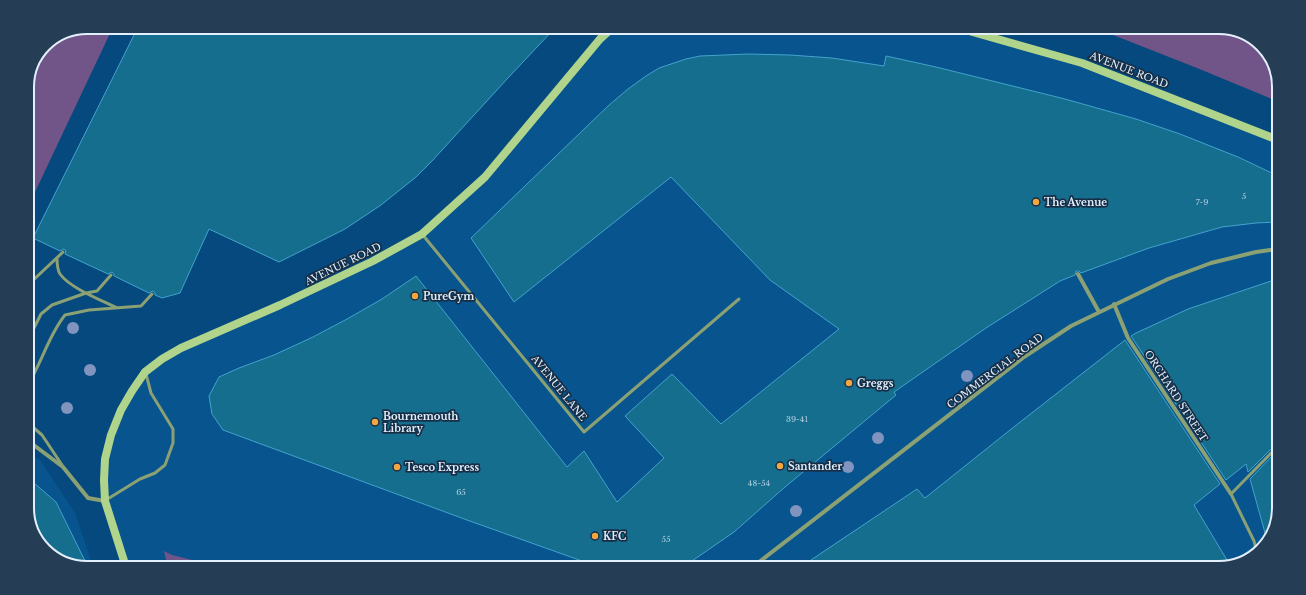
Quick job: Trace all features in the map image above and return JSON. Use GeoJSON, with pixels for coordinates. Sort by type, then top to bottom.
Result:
{"type":"FeatureCollection","features":[{"type":"Feature","properties":{"kind":"street","name":"AVENUE ROAD"},"geometry":{"type":"LineString","coordinates":[[124,561],[105,501],[105,459],[111,435],[121,410],[145,372],[162,359],[181,348],[287,302],[373,261],[422,234],[485,177],[606,34]]}},
{"type":"Feature","properties":{"kind":"street","name":"AVENUE ROAD"},"geometry":{"type":"LineString","coordinates":[[983,34],[1082,63],[1272,138]]}},
{"type":"Feature","properties":{"kind":"street","name":"COMMERCIAL ROAD"},"geometry":{"type":"LineString","coordinates":[[760,561],[1024,357],[1071,326],[1168,279],[1212,263],[1256,252],[1272,250]]}},
{"type":"Feature","properties":{"kind":"street"},"geometry":{"type":"LineString","coordinates":[[1078,274],[1099,312]]}},
{"type":"Feature","properties":{"kind":"street","name":"ORCHARD STREET"},"geometry":{"type":"LineString","coordinates":[[1114,304],[1128,338],[1232,494]]}},
{"type":"Feature","properties":{"kind":"street"},"geometry":{"type":"LineString","coordinates":[[34,445],[63,467],[88,498],[105,501]]}},
{"type":"Feature","properties":{"kind":"lane","name":"AVENUE LANE"},"geometry":{"type":"LineString","coordinates":[[422,234],[584,432],[739,298]]}},
{"type":"Feature","properties":{"kind":"lane"},"geometry":{"type":"LineString","coordinates":[[34,279],[62,252]]}},
{"type":"Feature","properties":{"kind":"lane"},"geometry":{"type":"LineString","coordinates":[[57,258],[57,268],[61,275],[71,284],[118,308]]}},
{"type":"Feature","properties":{"kind":"lane"},"geometry":{"type":"LineString","coordinates":[[34,328],[41,314],[52,305],[86,293],[97,291],[111,275]]}},
{"type":"Feature","properties":{"kind":"lane"},"geometry":{"type":"LineString","coordinates":[[34,376],[57,325],[65,315],[89,310],[141,306],[152,294]]}},
{"type":"Feature","properties":{"kind":"lane"},"geometry":{"type":"LineString","coordinates":[[105,501],[140,479],[155,473],[165,466],[173,443],[173,429],[151,393],[145,372]]}},
{"type":"Feature","properties":{"kind":"lane"},"geometry":{"type":"LineString","coordinates":[[34,428],[42,435],[63,467]]}},
{"type":"Feature","properties":{"kind":"lane"},"geometry":{"type":"LineString","coordinates":[[1232,494],[1272,452]]}},
{"type":"Feature","properties":{"kind":"lane","name":"ORCHARD STREET"},"geometry":{"type":"LineString","coordinates":[[1232,494],[1256,547]]}},
{"type":"Feature","properties":{"kind":"shaded area"},"geometry":{"type":"Polygon","coordinates":[[[110,34],[34,194],[34,83],[39,63],[52,47],[67,38],[76,35],[110,34]]]}},
{"type":"Feature","properties":{"kind":"shaded area"},"geometry":{"type":"Polygon","coordinates":[[[607,34],[980,34],[1082,63],[1272,138],[1272,508],[1271,519],[1265,535],[1257,546],[1243,556],[1226,561],[124,561],[105,501],[105,459],[132,391],[162,359],[422,234],[485,177],[607,34]]]}},
{"type":"Feature","properties":{"kind":"shaded area"},"geometry":{"type":"Polygon","coordinates":[[[1111,34],[1219,34],[1239,38],[1257,49],[1267,63],[1272,83],[1272,99],[1111,34]]]}},
{"type":"Feature","properties":{"kind":"shaded area"},"geometry":{"type":"Polygon","coordinates":[[[34,456],[40,460],[75,513],[91,561],[76,560],[60,554],[49,546],[39,532],[34,512],[34,456]]]}},
{"type":"Feature","properties":{"kind":"shaded area"},"geometry":{"type":"Polygon","coordinates":[[[164,551],[172,555],[196,561],[166,561],[164,551]]]}},
{"type":"Feature","properties":{"kind":"building"},"geometry":{"type":"Polygon","coordinates":[[[135,34],[549,34],[416,177],[381,205],[345,229],[279,262],[209,229],[180,293],[162,298],[155,295],[153,291],[149,293],[114,276],[112,272],[108,274],[65,254],[66,251],[64,249],[60,251],[34,238],[135,34]]]}},
{"type":"Feature","properties":{"kind":"building"},"geometry":{"type":"Polygon","coordinates":[[[748,54],[790,55],[832,58],[884,66],[886,56],[1065,99],[1136,119],[1180,134],[1238,157],[1272,173],[1272,222],[1222,227],[1149,248],[1081,273],[1076,271],[1075,275],[1060,281],[986,328],[894,392],[896,395],[785,487],[734,532],[692,561],[582,561],[223,430],[212,414],[209,396],[219,377],[274,355],[313,337],[382,299],[416,276],[567,467],[584,451],[617,502],[664,458],[625,416],[672,374],[721,424],[839,329],[770,280],[671,177],[514,302],[471,238],[608,106],[628,89],[659,68],[700,56],[748,54]]]}},
{"type":"Feature","properties":{"kind":"building"},"geometry":{"type":"Polygon","coordinates":[[[1272,281],[1272,448],[1248,472],[1246,464],[1226,480],[1131,336],[1188,309],[1272,281]]]}},
{"type":"Feature","properties":{"kind":"building"},"geometry":{"type":"Polygon","coordinates":[[[1125,340],[1220,484],[1194,505],[1227,561],[809,561],[917,489],[925,498],[1125,340]]]}},
{"type":"Feature","properties":{"kind":"building"},"geometry":{"type":"Polygon","coordinates":[[[1272,456],[1272,508],[1271,519],[1265,534],[1250,479],[1272,456]]]}},
{"type":"Feature","properties":{"kind":"building"},"geometry":{"type":"Polygon","coordinates":[[[34,483],[56,502],[85,561],[76,560],[60,554],[49,546],[39,532],[34,512],[34,483]]]}},
{"type":"Feature","properties":{"kind":"place","name":"The Avenue"},"geometry":{"type":"Point","coordinates":[1036,202]}},
{"type":"Feature","properties":{"kind":"place","name":"PureGym"},"geometry":{"type":"Point","coordinates":[415,296]}},
{"type":"Feature","properties":{"kind":"place","name":"Greggs"},"geometry":{"type":"Point","coordinates":[849,383]}},
{"type":"Feature","properties":{"kind":"place","name":"Bournemouth Library"},"geometry":{"type":"Point","coordinates":[375,422]}},
{"type":"Feature","properties":{"kind":"place","name":"Santander"},"geometry":{"type":"Point","coordinates":[780,466]}},
{"type":"Feature","properties":{"kind":"place","name":"Tesco Express"},"geometry":{"type":"Point","coordinates":[397,467]}},
{"type":"Feature","properties":{"kind":"place","name":"KFC"},"geometry":{"type":"Point","coordinates":[595,536]}}]}
